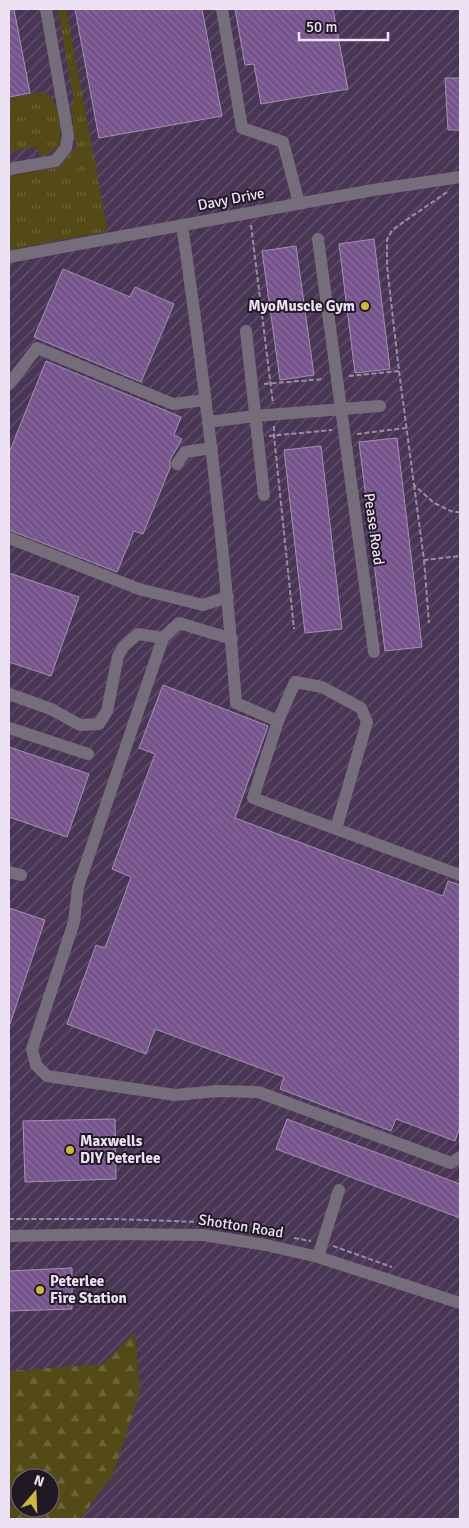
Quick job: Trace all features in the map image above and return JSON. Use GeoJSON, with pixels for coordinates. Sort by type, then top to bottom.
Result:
{"type":"FeatureCollection","features":[{"type":"Feature","properties":{"kind":"street"},"geometry":{"type":"LineString","coordinates":[[9,169],[55,161],[66,148],[68,135],[46,9]]}},
{"type":"Feature","properties":{"kind":"street"},"geometry":{"type":"LineString","coordinates":[[222,9],[242,128],[283,142],[299,203]]}},
{"type":"Feature","properties":{"kind":"street","name":"Davy Drive"},"geometry":{"type":"LineString","coordinates":[[9,257],[299,203],[460,177]]}},
{"type":"Feature","properties":{"kind":"street"},"geometry":{"type":"LineString","coordinates":[[182,225],[212,448],[230,614],[236,703],[278,721]]}},
{"type":"Feature","properties":{"kind":"street","name":"Pease Road"},"geometry":{"type":"LineString","coordinates":[[318,239],[374,652]]}},
{"type":"Feature","properties":{"kind":"street"},"geometry":{"type":"LineString","coordinates":[[246,331],[264,495]]}},
{"type":"Feature","properties":{"kind":"street"},"geometry":{"type":"LineString","coordinates":[[9,384],[37,348],[172,404],[206,400]]}},
{"type":"Feature","properties":{"kind":"street"},"geometry":{"type":"LineString","coordinates":[[208,422],[255,416],[380,406]]}},
{"type":"Feature","properties":{"kind":"street"},"geometry":{"type":"LineString","coordinates":[[177,464],[185,452],[212,448]]}},
{"type":"Feature","properties":{"kind":"street"},"geometry":{"type":"LineString","coordinates":[[9,538],[140,589],[203,605],[228,597]]}},
{"type":"Feature","properties":{"kind":"street"},"geometry":{"type":"LineString","coordinates":[[232,639],[179,623],[163,638],[78,887],[74,922],[32,1049],[36,1065],[47,1076],[175,1095],[218,1091],[258,1092],[451,1163],[460,1157]]}},
{"type":"Feature","properties":{"kind":"street"},"geometry":{"type":"LineString","coordinates":[[9,694],[51,709],[80,725],[99,724],[107,711],[118,656],[124,646],[138,634],[163,638]]}},
{"type":"Feature","properties":{"kind":"street"},"geometry":{"type":"LineString","coordinates":[[336,829],[367,722],[361,708],[322,687],[295,682],[278,721],[253,798],[336,829],[460,875]]}},
{"type":"Feature","properties":{"kind":"street"},"geometry":{"type":"LineString","coordinates":[[9,728],[88,754]]}},
{"type":"Feature","properties":{"kind":"street"},"geometry":{"type":"LineString","coordinates":[[318,1257],[339,1190]]}},
{"type":"Feature","properties":{"kind":"street","name":"Shotton Road"},"geometry":{"type":"LineString","coordinates":[[9,1236],[203,1235],[266,1245],[318,1257],[460,1303]]}},
{"type":"Feature","properties":{"kind":"path"},"geometry":{"type":"LineString","coordinates":[[429,623],[424,560],[387,266],[387,240],[392,230],[447,192]]}},
{"type":"Feature","properties":{"kind":"path"},"geometry":{"type":"LineString","coordinates":[[258,438],[406,428]]}},
{"type":"Feature","properties":{"kind":"path"},"geometry":{"type":"LineString","coordinates":[[414,485],[434,503],[453,512],[460,512]]}},
{"type":"Feature","properties":{"kind":"path"},"geometry":{"type":"LineString","coordinates":[[424,560],[460,556]]}},
{"type":"Feature","properties":{"kind":"shaded area"},"geometry":{"type":"Polygon","coordinates":[[[9,9],[460,9],[460,1519],[9,1519],[9,9]]]}},
{"type":"Feature","properties":{"kind":"green space"},"geometry":{"type":"Polygon","coordinates":[[[58,9],[66,9],[108,231],[9,250],[9,176],[59,167],[76,148],[71,104],[74,102],[58,9]]]}},
{"type":"Feature","properties":{"kind":"green space"},"geometry":{"type":"Polygon","coordinates":[[[42,92],[53,100],[56,106],[61,144],[50,153],[40,156],[36,147],[9,152],[9,98],[42,92]]]}},
{"type":"Feature","properties":{"kind":"green space"},"geometry":{"type":"Polygon","coordinates":[[[135,1332],[140,1392],[113,1475],[80,1519],[9,1519],[9,1371],[103,1364],[135,1332]]]}},
{"type":"Feature","properties":{"kind":"building"},"geometry":{"type":"Polygon","coordinates":[[[9,9],[14,9],[30,93],[9,97],[9,9]]]}},
{"type":"Feature","properties":{"kind":"building"},"geometry":{"type":"Polygon","coordinates":[[[75,9],[202,9],[222,116],[99,138],[75,9]]]}},
{"type":"Feature","properties":{"kind":"building"},"geometry":{"type":"Polygon","coordinates":[[[235,9],[333,9],[348,89],[261,104],[254,64],[245,65],[235,9]]]}},
{"type":"Feature","properties":{"kind":"building"},"geometry":{"type":"Polygon","coordinates":[[[445,78],[460,78],[460,130],[448,130],[445,78]]]}},
{"type":"Feature","properties":{"kind":"building","name":"MyoMuscle Gym"},"geometry":{"type":"Polygon","coordinates":[[[374,239],[390,369],[355,373],[339,244],[374,239]]]}},
{"type":"Feature","properties":{"kind":"building"},"geometry":{"type":"Polygon","coordinates":[[[296,246],[314,375],[280,380],[262,251],[296,246]]]}},
{"type":"Feature","properties":{"kind":"building"},"geometry":{"type":"Polygon","coordinates":[[[63,269],[130,297],[135,287],[174,304],[141,382],[34,337],[63,269]]]}},
{"type":"Feature","properties":{"kind":"building"},"geometry":{"type":"Polygon","coordinates":[[[46,361],[181,417],[174,435],[182,439],[170,460],[170,468],[143,534],[134,531],[117,572],[9,530],[9,453],[46,361]]]}},
{"type":"Feature","properties":{"kind":"building"},"geometry":{"type":"Polygon","coordinates":[[[397,438],[422,647],[385,651],[359,442],[397,438]]]}},
{"type":"Feature","properties":{"kind":"building"},"geometry":{"type":"Polygon","coordinates":[[[321,446],[342,629],[305,633],[284,450],[321,446]]]}},
{"type":"Feature","properties":{"kind":"building"},"geometry":{"type":"Polygon","coordinates":[[[9,573],[79,597],[51,676],[9,662],[9,573]]]}},
{"type":"Feature","properties":{"kind":"building"},"geometry":{"type":"Polygon","coordinates":[[[163,685],[268,726],[235,818],[443,896],[448,881],[460,885],[460,1127],[455,1141],[396,1119],[391,1131],[280,1089],[284,1077],[155,1029],[146,1054],[67,1024],[96,945],[105,948],[131,877],[112,869],[155,754],[139,748],[163,685]]]}},
{"type":"Feature","properties":{"kind":"building"},"geometry":{"type":"Polygon","coordinates":[[[9,747],[89,774],[67,837],[9,817],[9,747]]]}},
{"type":"Feature","properties":{"kind":"building"},"geometry":{"type":"Polygon","coordinates":[[[9,908],[45,920],[10,1024],[9,1023],[9,908]]]}},
{"type":"Feature","properties":{"kind":"building","name":"Maxwells DIY Peterlee"},"geometry":{"type":"Polygon","coordinates":[[[115,1119],[116,1179],[25,1182],[23,1121],[115,1119]]]}},
{"type":"Feature","properties":{"kind":"building"},"geometry":{"type":"Polygon","coordinates":[[[287,1119],[460,1184],[460,1218],[276,1149],[287,1119]]]}},
{"type":"Feature","properties":{"kind":"building","name":"Peterlee Fire Station"},"geometry":{"type":"Polygon","coordinates":[[[72,1268],[72,1309],[9,1311],[9,1271],[72,1268]]]}},
{"type":"Feature","properties":{"kind":"place","name":"MyoMuscle Gym"},"geometry":{"type":"Point","coordinates":[365,306]}},
{"type":"Feature","properties":{"kind":"place","name":"Maxwells DIY Peterlee"},"geometry":{"type":"Point","coordinates":[70,1150]}},
{"type":"Feature","properties":{"kind":"place","name":"Peterlee Fire Station"},"geometry":{"type":"Point","coordinates":[40,1290]}}]}
